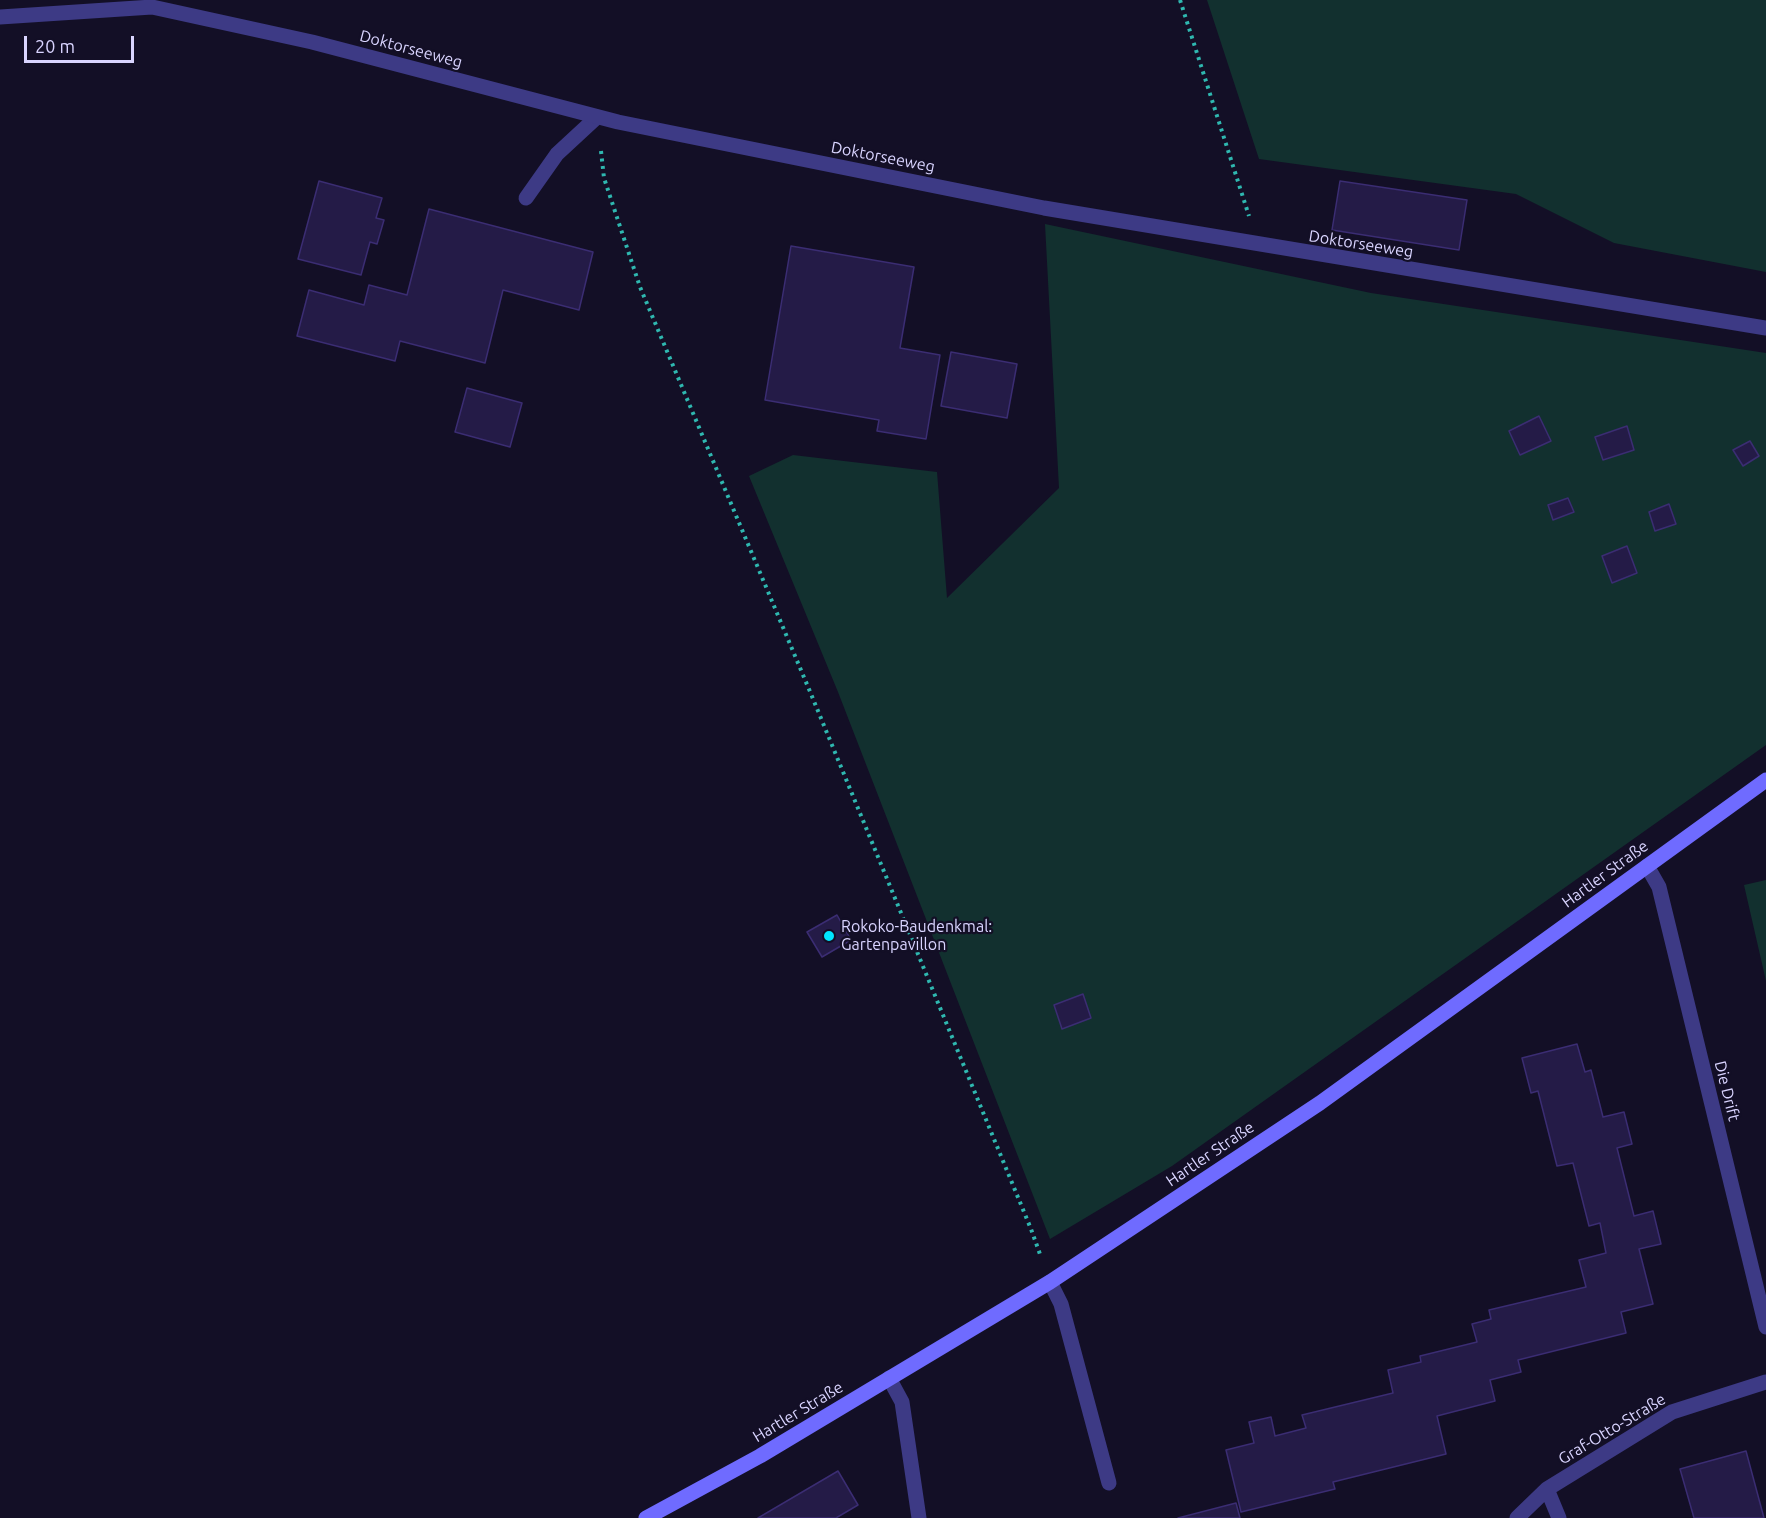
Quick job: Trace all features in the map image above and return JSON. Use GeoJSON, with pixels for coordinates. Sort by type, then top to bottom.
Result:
{"type":"FeatureCollection","features":[{"type":"Feature","properties":{"kind":"main road","name":"Hartler Straße"},"geometry":{"type":"LineString","coordinates":[[646,1518],[760,1456],[1050,1282],[1320,1103],[1766,780]]}},
{"type":"Feature","properties":{"kind":"street","name":"Doktorseeweg"},"geometry":{"type":"LineString","coordinates":[[0,17],[152,7],[312,42],[597,117],[1044,208],[1766,328]]}},
{"type":"Feature","properties":{"kind":"street"},"geometry":{"type":"LineString","coordinates":[[526,198],[557,154],[597,117]]}},
{"type":"Feature","properties":{"kind":"street","name":"Die Drift"},"geometry":{"type":"LineString","coordinates":[[1647,866],[1659,887],[1766,1327]]}},
{"type":"Feature","properties":{"kind":"street"},"geometry":{"type":"LineString","coordinates":[[1050,1282],[1061,1304],[1109,1483]]}},
{"type":"Feature","properties":{"kind":"street"},"geometry":{"type":"LineString","coordinates":[[889,1378],[902,1402],[919,1518]]}},
{"type":"Feature","properties":{"kind":"street","name":"Graf-Otto-Straße"},"geometry":{"type":"LineString","coordinates":[[1517,1518],[1546,1489],[1672,1412],[1766,1382]]}},
{"type":"Feature","properties":{"kind":"street"},"geometry":{"type":"LineString","coordinates":[[1546,1489],[1559,1518]]}},
{"type":"Feature","properties":{"kind":"path"},"geometry":{"type":"LineString","coordinates":[[1180,0],[1258,245]]}},
{"type":"Feature","properties":{"kind":"path"},"geometry":{"type":"LineString","coordinates":[[597,117],[604,178],[639,287],[816,704],[1032,1229],[1050,1282]]}},
{"type":"Feature","properties":{"kind":"green space"},"geometry":{"type":"Polygon","coordinates":[[[1207,0],[1766,0],[1766,272],[1614,243],[1516,194],[1259,159],[1207,0]]]}},
{"type":"Feature","properties":{"kind":"green space"},"geometry":{"type":"Polygon","coordinates":[[[1045,224],[1371,293],[1766,353],[1766,745],[1172,1166],[1050,1239],[838,692],[749,476],[793,455],[937,472],[947,598],[1059,488],[1045,224]]]}},
{"type":"Feature","properties":{"kind":"green space"},"geometry":{"type":"Polygon","coordinates":[[[1766,880],[1766,981],[1744,885],[1766,880]]]}},
{"type":"Feature","properties":{"kind":"building"},"geometry":{"type":"Polygon","coordinates":[[[319,181],[382,198],[376,218],[384,220],[377,244],[370,242],[361,275],[298,259],[319,181]]]}},
{"type":"Feature","properties":{"kind":"building"},"geometry":{"type":"Polygon","coordinates":[[[1340,181],[1467,200],[1459,250],[1332,230],[1340,181]]]}},
{"type":"Feature","properties":{"kind":"building"},"geometry":{"type":"Polygon","coordinates":[[[429,209],[593,252],[579,310],[503,290],[485,363],[400,341],[395,361],[297,336],[309,290],[364,305],[369,285],[407,295],[429,209]]]}},
{"type":"Feature","properties":{"kind":"building"},"geometry":{"type":"Polygon","coordinates":[[[791,246],[914,267],[900,348],[940,355],[926,439],[877,431],[879,420],[765,400],[791,246]]]}},
{"type":"Feature","properties":{"kind":"building"},"geometry":{"type":"Polygon","coordinates":[[[951,352],[1017,364],[1007,418],[941,406],[951,352]]]}},
{"type":"Feature","properties":{"kind":"building"},"geometry":{"type":"Polygon","coordinates":[[[467,388],[522,403],[510,447],[455,432],[467,388]]]}},
{"type":"Feature","properties":{"kind":"building"},"geometry":{"type":"Polygon","coordinates":[[[1539,416],[1551,441],[1520,455],[1509,431],[1539,416]]]}},
{"type":"Feature","properties":{"kind":"building"},"geometry":{"type":"Polygon","coordinates":[[[1627,426],[1634,450],[1603,460],[1595,437],[1627,426]]]}},
{"type":"Feature","properties":{"kind":"building"},"geometry":{"type":"Polygon","coordinates":[[[1750,441],[1759,456],[1743,466],[1733,450],[1750,441]]]}},
{"type":"Feature","properties":{"kind":"building"},"geometry":{"type":"Polygon","coordinates":[[[1568,498],[1574,512],[1553,520],[1548,505],[1568,498]]]}},
{"type":"Feature","properties":{"kind":"building"},"geometry":{"type":"Polygon","coordinates":[[[1669,504],[1676,524],[1655,531],[1649,512],[1669,504]]]}},
{"type":"Feature","properties":{"kind":"building"},"geometry":{"type":"Polygon","coordinates":[[[1627,546],[1637,573],[1612,583],[1602,556],[1627,546]]]}},
{"type":"Feature","properties":{"kind":"building","name":"Rokoko-Baudenkmal: Gartenpavillon"},"geometry":{"type":"Polygon","coordinates":[[[837,915],[851,940],[822,957],[807,932],[837,915]]]}},
{"type":"Feature","properties":{"kind":"building"},"geometry":{"type":"Polygon","coordinates":[[[1083,994],[1091,1018],[1062,1029],[1054,1005],[1083,994]]]}},
{"type":"Feature","properties":{"kind":"building"},"geometry":{"type":"Polygon","coordinates":[[[1577,1044],[1585,1072],[1591,1070],[1603,1117],[1624,1112],[1632,1144],[1617,1148],[1634,1216],[1653,1211],[1661,1244],[1639,1249],[1653,1304],[1621,1312],[1626,1333],[1518,1360],[1521,1372],[1490,1380],[1495,1401],[1437,1416],[1446,1454],[1333,1482],[1335,1489],[1241,1512],[1226,1450],[1254,1443],[1249,1422],[1271,1417],[1275,1436],[1306,1428],[1302,1415],[1393,1393],[1388,1370],[1421,1362],[1420,1356],[1477,1342],[1472,1324],[1491,1319],[1489,1310],[1586,1287],[1579,1260],[1606,1253],[1600,1223],[1589,1226],[1573,1163],[1557,1166],[1538,1091],[1531,1093],[1522,1058],[1577,1044]]]}},
{"type":"Feature","properties":{"kind":"building"},"geometry":{"type":"Polygon","coordinates":[[[1746,1451],[1764,1518],[1694,1518],[1680,1469],[1746,1451]]]}},
{"type":"Feature","properties":{"kind":"building"},"geometry":{"type":"Polygon","coordinates":[[[838,1471],[858,1505],[836,1518],[758,1518],[838,1471]]]}},
{"type":"Feature","properties":{"kind":"building"},"geometry":{"type":"Polygon","coordinates":[[[1236,1503],[1240,1518],[1178,1518],[1236,1503]]]}},
{"type":"Feature","properties":{"kind":"place","name":"Rokoko-Baudenkmal: Gartenpavillon"},"geometry":{"type":"Point","coordinates":[829,936]}}]}
